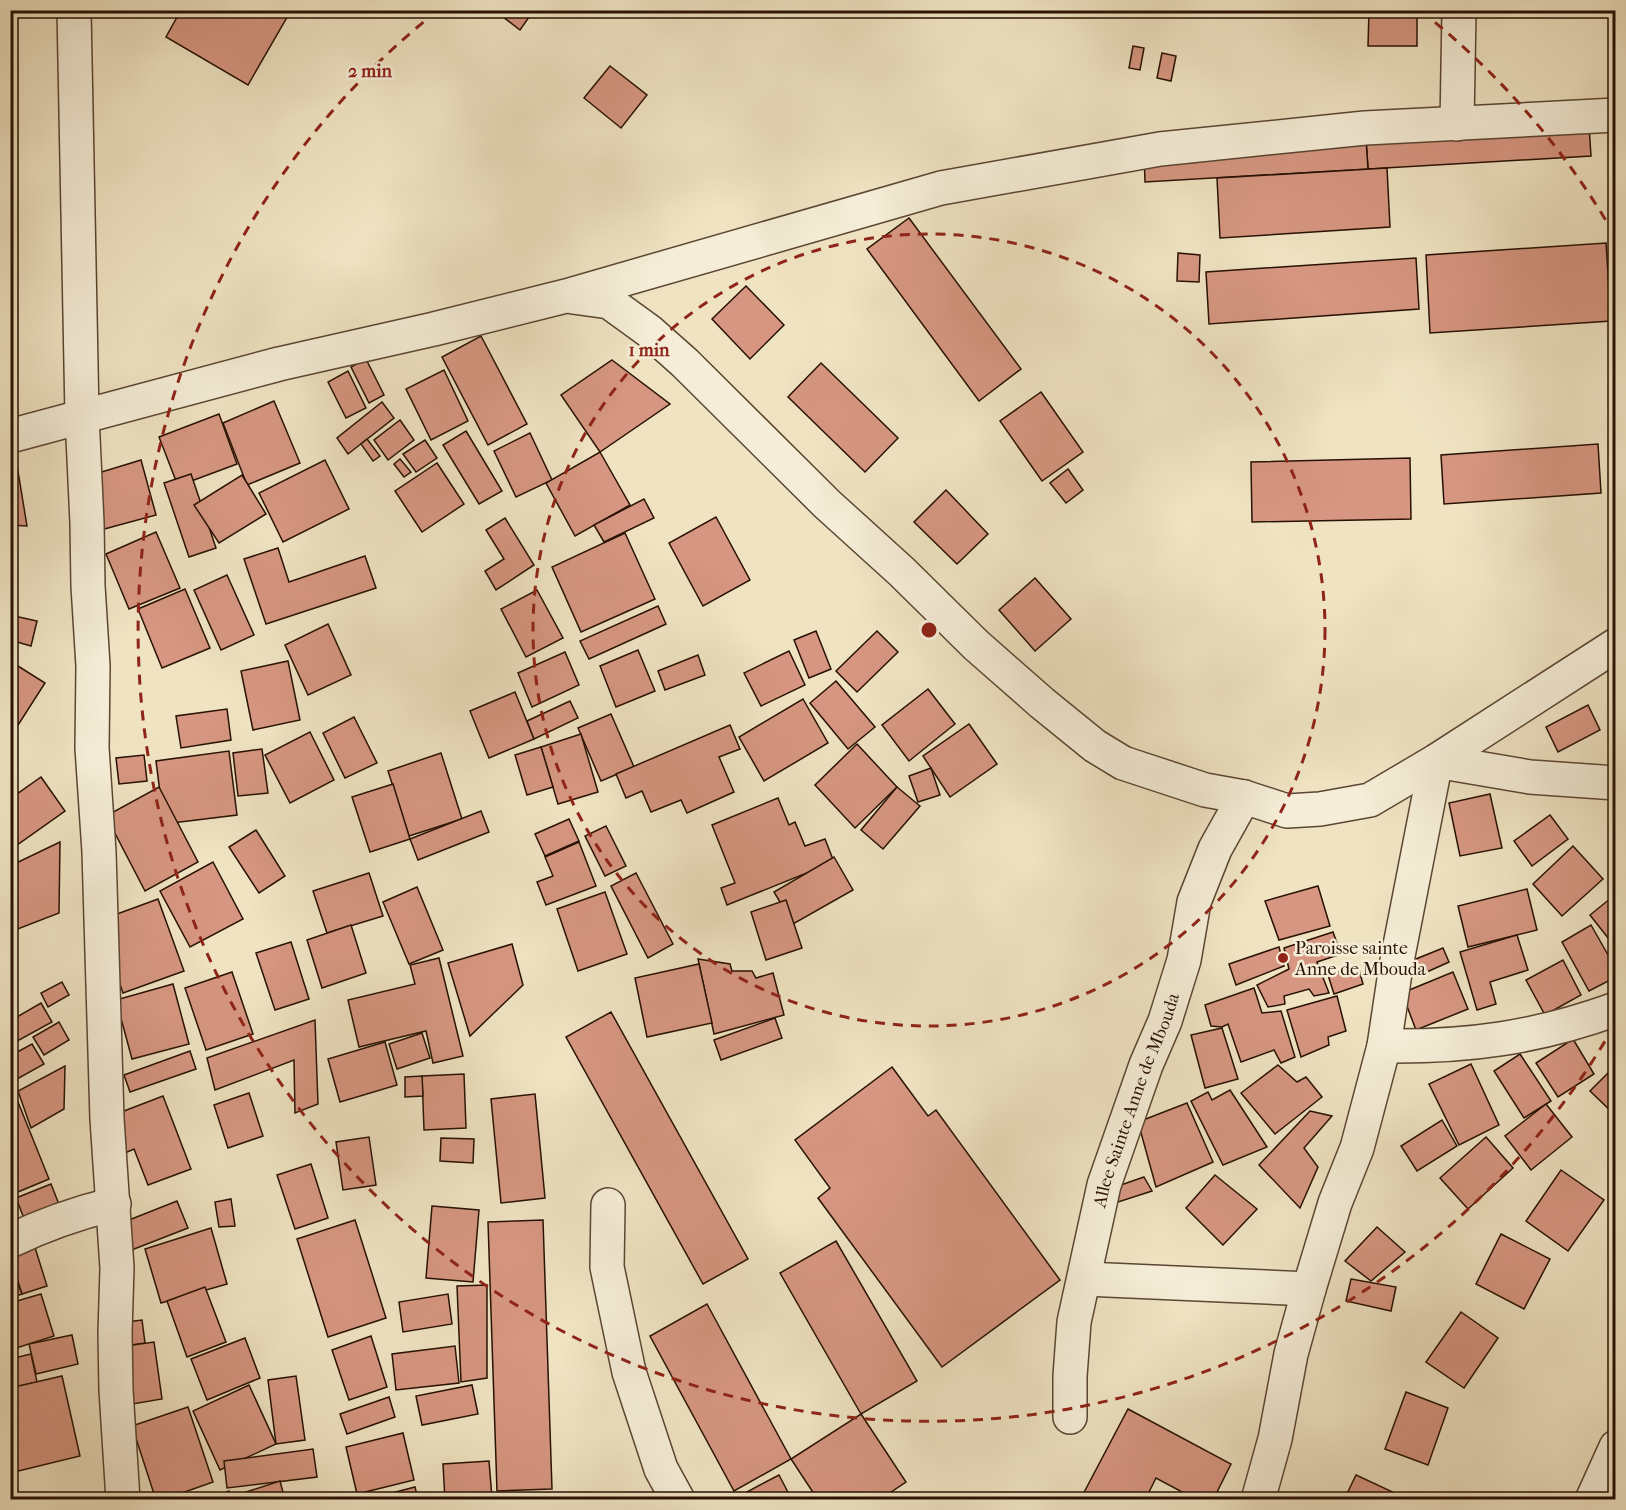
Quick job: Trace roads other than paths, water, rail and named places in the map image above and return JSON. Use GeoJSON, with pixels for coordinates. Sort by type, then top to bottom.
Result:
{"type":"FeatureCollection","features":[{"type":"Feature","properties":{"kind":"street"},"geometry":{"type":"LineString","coordinates":[[74,10],[82,416],[93,666],[92,748],[99,852],[107,1119],[117,1268],[116,1390],[123,1500]]}},
{"type":"Feature","properties":{"kind":"street"},"geometry":{"type":"LineString","coordinates":[[1457,124],[1460,10]]}},
{"type":"Feature","properties":{"kind":"street"},"geometry":{"type":"LineString","coordinates":[[10,436],[279,364],[566,296],[941,189],[1160,149],[1365,128],[1616,115]]}},
{"type":"Feature","properties":{"kind":"street"},"geometry":{"type":"LineString","coordinates":[[566,296],[609,302],[649,331],[685,363],[827,504],[902,572],[976,645],[1095,746],[1123,763],[1205,790],[1244,797],[1287,811],[1320,809],[1370,800],[1436,761],[1616,645]]}},
{"type":"Feature","properties":{"kind":"street"},"geometry":{"type":"LineString","coordinates":[[1436,761],[1530,777],[1616,783]]}},
{"type":"Feature","properties":{"kind":"street"},"geometry":{"type":"LineString","coordinates":[[1258,1500],[1275,1438],[1292,1353],[1309,1289],[1335,1203],[1357,1148],[1384,1046],[1391,996],[1436,761]]}},
{"type":"Feature","properties":{"kind":"street","name":"Allee Sainte Anne de Mbouda"},"geometry":{"type":"LineString","coordinates":[[1070,1417],[1074,1322],[1104,1185],[1146,1065],[1165,1021],[1184,960],[1194,902],[1215,849],[1244,797]]}},
{"type":"Feature","properties":{"kind":"street"},"geometry":{"type":"LineString","coordinates":[[1384,1046],[1437,1047],[1530,1035],[1580,1022],[1616,1009]]}},
{"type":"Feature","properties":{"kind":"street"},"geometry":{"type":"LineString","coordinates":[[10,1240],[73,1214],[114,1204]]}},
{"type":"Feature","properties":{"kind":"street"},"geometry":{"type":"LineString","coordinates":[[608,1205],[608,1267],[629,1372],[661,1469],[678,1500]]}},
{"type":"Feature","properties":{"kind":"street"},"geometry":{"type":"LineString","coordinates":[[1084,1279],[1309,1289]]}},
{"type":"Feature","properties":{"kind":"street"},"geometry":{"type":"LineString","coordinates":[[1592,1500],[1616,1448]]}},
{"type":"Feature","properties":{"kind":"place","name":"Paroisse sainte Anne de Mbouda"},"geometry":{"type":"Point","coordinates":[1283,958]}}]}
